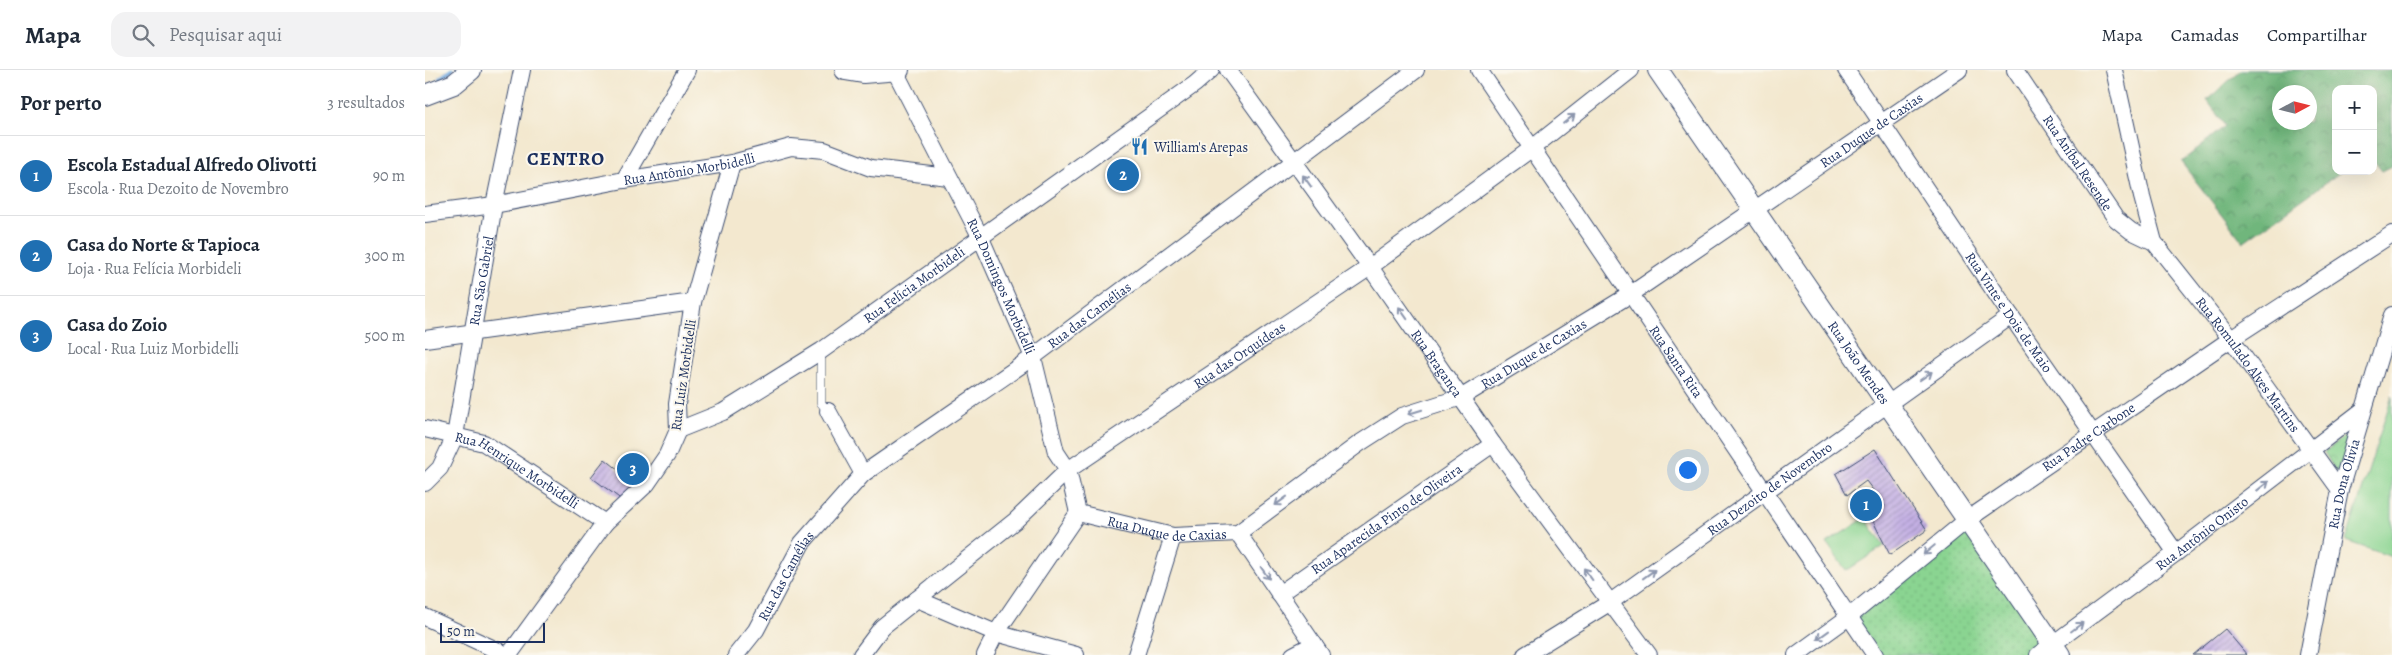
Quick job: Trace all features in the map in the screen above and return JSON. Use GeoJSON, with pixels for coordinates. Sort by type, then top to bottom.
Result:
{"type":"FeatureCollection","features":[{"type":"Feature","properties":{"kind":"street"},"geometry":{"type":"LineString","coordinates":[[425,95],[454,84],[471,70]]}},
{"type":"Feature","properties":{"kind":"street","name":"Rua São Gabriel"},"geometry":{"type":"LineString","coordinates":[[425,483],[440,468],[455,436],[474,333],[494,205],[522,70]]}},
{"type":"Feature","properties":{"kind":"street"},"geometry":{"type":"LineString","coordinates":[[624,180],[687,70]]}},
{"type":"Feature","properties":{"kind":"street"},"geometry":{"type":"LineString","coordinates":[[845,70],[863,73],[896,70]]}},
{"type":"Feature","properties":{"kind":"street","name":"Rua Domingos Morbidelli"},"geometry":{"type":"LineString","coordinates":[[896,70],[980,236],[1033,357],[1056,452],[1067,470],[1078,513]]}},
{"type":"Feature","properties":{"kind":"street","name":"Rua Felícia Morbideli"},"geometry":{"type":"LineString","coordinates":[[678,430],[723,412],[821,351],[1187,90],[1211,70]]}},
{"type":"Feature","properties":{"kind":"street","name":"Rua Bragança"},"geometry":{"type":"LineString","coordinates":[[1228,70],[1370,267],[1493,444],[1649,655]]}},
{"type":"Feature","properties":{"kind":"street","name":"Rua das Camélias"},"geometry":{"type":"LineString","coordinates":[[736,655],[756,630],[802,543],[863,474],[1033,357],[1416,70]]}},
{"type":"Feature","properties":{"kind":"street","name":"Rua Santa Rita"},"geometry":{"type":"LineString","coordinates":[[1479,70],[1875,655]]}},
{"type":"Feature","properties":{"kind":"street","name":"Rua das Orquídeas"},"geometry":{"type":"LineString","coordinates":[[861,655],[882,627],[1016,520],[1067,470],[1370,267],[1531,149],[1631,70]]}},
{"type":"Feature","properties":{"kind":"street","name":"Rua João Mendes"},"geometry":{"type":"LineString","coordinates":[[1658,70],[1967,520],[2050,652]]}},
{"type":"Feature","properties":{"kind":"street","name":"Rua Vinte e Dois de Maio"},"geometry":{"type":"LineString","coordinates":[[1846,70],[2011,316],[2176,553]]}},
{"type":"Feature","properties":{"kind":"street","name":"Rua Duque de Caxias"},"geometry":{"type":"LineString","coordinates":[[1078,513],[1173,536],[1237,533],[1360,443],[1402,416],[1462,397],[1631,294],[1754,208],[1883,123],[1959,70]]}},
{"type":"Feature","properties":{"kind":"street","name":"Rua Aníbal Resende"},"geometry":{"type":"LineString","coordinates":[[2015,70],[2116,219],[2131,231],[2154,242]]}},
{"type":"Feature","properties":{"kind":"street"},"geometry":{"type":"LineString","coordinates":[[2114,70],[2154,242]]}},
{"type":"Feature","properties":{"kind":"street","name":"Rua Antônio Morbidelli"},"geometry":{"type":"LineString","coordinates":[[425,214],[494,205],[624,180],[732,163],[791,147],[823,150],[871,168],[949,176]]}},
{"type":"Feature","properties":{"kind":"street","name":"Rua Luiz Morbidelli"},"geometry":{"type":"LineString","coordinates":[[508,655],[605,523],[647,484],[667,455],[678,430],[677,404],[693,302],[732,163]]}},
{"type":"Feature","properties":{"kind":"street","name":"Rua Padre Carbone"},"geometry":{"type":"LineString","coordinates":[[1795,655],[1850,616],[1967,520],[2231,339],[2392,234]]}},
{"type":"Feature","properties":{"kind":"street","name":"Rua Romulado Alves Martins"},"geometry":{"type":"LineString","coordinates":[[2154,242],[2231,339],[2340,490]]}},
{"type":"Feature","properties":{"kind":"street"},"geometry":{"type":"LineString","coordinates":[[425,339],[693,302]]}},
{"type":"Feature","properties":{"kind":"street","name":"Rua Dona Olivia"},"geometry":{"type":"LineString","coordinates":[[2308,655],[2340,490],[2392,315]]}},
{"type":"Feature","properties":{"kind":"street","name":"Rua Dezoito de Novembro"},"geometry":{"type":"LineString","coordinates":[[1525,655],[1609,603],[2011,316]]}},
{"type":"Feature","properties":{"kind":"street"},"geometry":{"type":"LineString","coordinates":[[828,410],[863,474]]}},
{"type":"Feature","properties":{"kind":"street","name":"Rua Antônio Onisto"},"geometry":{"type":"LineString","coordinates":[[2050,652],[2363,410]]}},
{"type":"Feature","properties":{"kind":"street","name":"Rua Henrique Morbidelli"},"geometry":{"type":"LineString","coordinates":[[425,429],[484,443],[605,523]]}},
{"type":"Feature","properties":{"kind":"street","name":"Rua Aparecida Pinto de Oliveira"},"geometry":{"type":"LineString","coordinates":[[1279,594],[1493,444]]}},
{"type":"Feature","properties":{"kind":"street"},"geometry":{"type":"LineString","coordinates":[[985,655],[996,633],[1078,513]]}},
{"type":"Feature","properties":{"kind":"street"},"geometry":{"type":"LineString","coordinates":[[1237,533],[1318,650],[1293,655]]}},
{"type":"Feature","properties":{"kind":"street"},"geometry":{"type":"LineString","coordinates":[[1135,655],[1173,536]]}},
{"type":"Feature","properties":{"kind":"street"},"geometry":{"type":"LineString","coordinates":[[917,599],[996,633],[1076,655]]}},
{"type":"Feature","properties":{"kind":"street"},"geometry":{"type":"LineString","coordinates":[[425,617],[508,655]]}},
{"type":"Feature","properties":{"kind":"lane"},"geometry":{"type":"LineString","coordinates":[[821,351],[821,403],[828,410]]}},
{"type":"Feature","properties":{"kind":"green space"},"geometry":{"type":"Polygon","coordinates":[[[2241,70],[2392,70],[2392,166],[2382,171],[2377,165],[2377,85],[2332,85],[2332,175],[2336,175],[2243,242],[2181,162],[2225,126],[2207,100],[2241,70]]]}},
{"type":"Feature","properties":{"kind":"green space"},"geometry":{"type":"Polygon","coordinates":[[[2392,396],[2392,557],[2346,541],[2392,396]]]}},
{"type":"Feature","properties":{"kind":"green space"},"geometry":{"type":"Polygon","coordinates":[[[2354,430],[2339,477],[2324,452],[2354,430]]]}},
{"type":"Feature","properties":{"kind":"green space"},"geometry":{"type":"Polygon","coordinates":[[[1865,518],[1884,546],[1846,571],[1827,543],[1865,518]]]}},
{"type":"Feature","properties":{"kind":"green space"},"geometry":{"type":"Polygon","coordinates":[[[1969,530],[2046,645],[2031,655],[1880,655],[1856,618],[1969,530]]]}},
{"type":"Feature","properties":{"kind":"building"},"geometry":{"type":"Polygon","coordinates":[[[1875,449],[1927,530],[1890,555],[1872,519],[1885,506],[1866,481],[1847,495],[1836,474],[1875,449]]]}},
{"type":"Feature","properties":{"kind":"building"},"geometry":{"type":"Polygon","coordinates":[[[628,456],[646,470],[637,481],[619,467],[628,456]]]}},
{"type":"Feature","properties":{"kind":"building"},"geometry":{"type":"Polygon","coordinates":[[[605,459],[639,486],[626,503],[591,477],[605,459]]]}},
{"type":"Feature","properties":{"kind":"building"},"geometry":{"type":"Polygon","coordinates":[[[2225,629],[2247,655],[2193,655],[2225,629]]]}},
{"type":"Feature","properties":{"kind":"waterway"},"geometry":{"type":"LineString","coordinates":[[440,78],[452,70]]}},
{"type":"Feature","properties":{"kind":"place","name":"William's Arepas"},"geometry":{"type":"Point","coordinates":[1140,147]}},
{"type":"Feature","properties":{"kind":"place","name":"Casa do Norte & Tapioca"},"geometry":{"type":"Point","coordinates":[1123,175]}},
{"type":"Feature","properties":{"kind":"place","name":"Casa do Zoio"},"geometry":{"type":"Point","coordinates":[633,469]}},
{"type":"Feature","properties":{"kind":"place","name":"Escola Estadual Alfredo Olivotti"},"geometry":{"type":"Point","coordinates":[1866,505]}},
{"type":"Feature","properties":{"kind":"district","name":"CENTRO"},"geometry":{"type":"Point","coordinates":[566,158]}}]}
